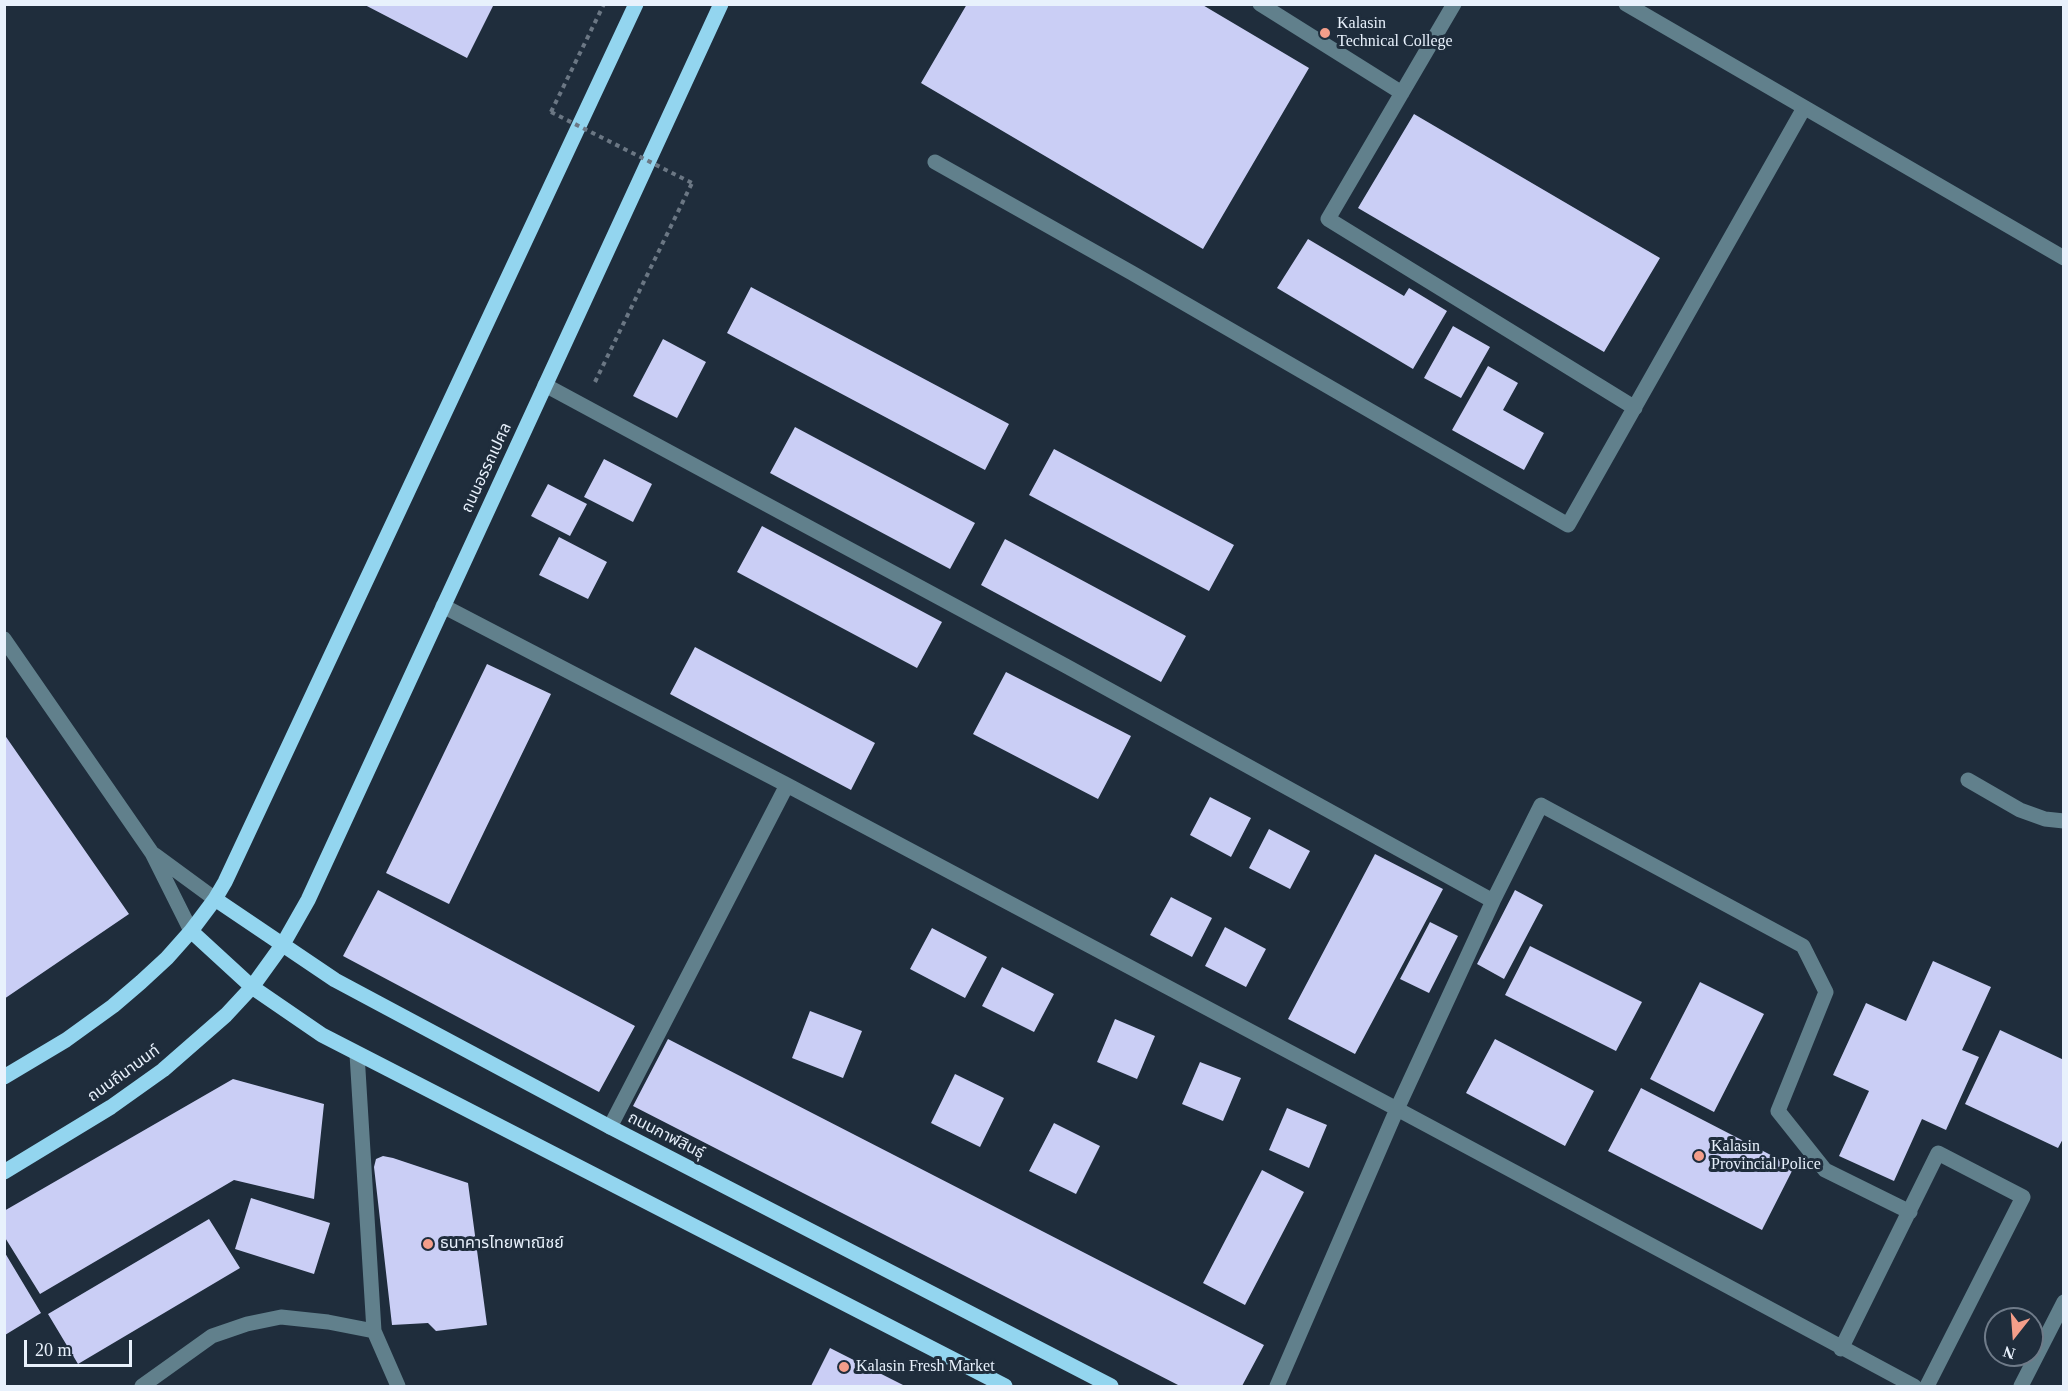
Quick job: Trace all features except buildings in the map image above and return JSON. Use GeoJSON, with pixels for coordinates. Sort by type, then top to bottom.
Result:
{"type":"FeatureCollection","features":[{"type":"Feature","properties":{"kind":"main road"},"geometry":{"type":"LineString","coordinates":[[4,1077],[66,1040],[113,1006],[166,958],[191,931],[215,899],[235,863],[636,4]]}},
{"type":"Feature","properties":{"kind":"main road","name":"ถนนอรรถเปศล"},"geometry":{"type":"LineString","coordinates":[[283,944],[308,900],[720,4]]}},
{"type":"Feature","properties":{"kind":"main road","name":"ถนนกาฬสินธุ์"},"geometry":{"type":"LineString","coordinates":[[215,899],[335,981],[610,1127],[1111,1386]]}},
{"type":"Feature","properties":{"kind":"main road"},"geometry":{"type":"LineString","coordinates":[[191,931],[252,987],[322,1035],[1005,1386]]}},
{"type":"Feature","properties":{"kind":"main road","name":"ถนนถีนานนท์"},"geometry":{"type":"LineString","coordinates":[[4,1172],[111,1107],[163,1070],[195,1043],[252,987],[283,944]]}},
{"type":"Feature","properties":{"kind":"street"},"geometry":{"type":"LineString","coordinates":[[1260,4],[1402,93]]}},
{"type":"Feature","properties":{"kind":"street"},"geometry":{"type":"LineString","coordinates":[[1626,4],[2064,258]]}},
{"type":"Feature","properties":{"kind":"street"},"geometry":{"type":"LineString","coordinates":[[1452,5],[1328,219],[1635,408]]}},
{"type":"Feature","properties":{"kind":"street"},"geometry":{"type":"LineString","coordinates":[[935,162],[1568,525],[1804,108]]}},
{"type":"Feature","properties":{"kind":"street"},"geometry":{"type":"LineString","coordinates":[[545,385],[1066,666],[1493,901]]}},
{"type":"Feature","properties":{"kind":"street"},"geometry":{"type":"LineString","coordinates":[[443,606],[787,784],[1914,1386]]}},
{"type":"Feature","properties":{"kind":"street"},"geometry":{"type":"LineString","coordinates":[[4,639],[152,853],[191,931]]}},
{"type":"Feature","properties":{"kind":"street"},"geometry":{"type":"LineString","coordinates":[[1968,780],[2020,810],[2046,819],[2064,820]]}},
{"type":"Feature","properties":{"kind":"street"},"geometry":{"type":"LineString","coordinates":[[610,1127],[787,784]]}},
{"type":"Feature","properties":{"kind":"street"},"geometry":{"type":"LineString","coordinates":[[1277,1386],[1397,1109],[1493,901],[1542,805],[1803,946],[1826,993],[1778,1111],[1825,1170],[1910,1212]]}},
{"type":"Feature","properties":{"kind":"street"},"geometry":{"type":"LineString","coordinates":[[152,853],[215,899]]}},
{"type":"Feature","properties":{"kind":"street"},"geometry":{"type":"LineString","coordinates":[[357,1054],[374,1331],[398,1386]]}},
{"type":"Feature","properties":{"kind":"street"},"geometry":{"type":"LineString","coordinates":[[1841,1349],[1938,1153],[2023,1197],[1927,1386]]}},
{"type":"Feature","properties":{"kind":"street"},"geometry":{"type":"LineString","coordinates":[[2021,1386],[2064,1302]]}},
{"type":"Feature","properties":{"kind":"street"},"geometry":{"type":"LineString","coordinates":[[142,1386],[212,1336],[247,1324],[281,1317],[328,1322],[374,1331]]}},
{"type":"Feature","properties":{"kind":"path"},"geometry":{"type":"LineString","coordinates":[[584,405],[692,183],[551,112],[604,4]]}},
{"type":"Feature","properties":{"kind":"place","name":"Kalasin Technical College"},"geometry":{"type":"Point","coordinates":[1325,33]}},
{"type":"Feature","properties":{"kind":"place","name":"Kalasin Provincial Police"},"geometry":{"type":"Point","coordinates":[1699,1156]}},
{"type":"Feature","properties":{"kind":"place","name":"ธนาคารไทยพาณิชย์"},"geometry":{"type":"Point","coordinates":[428,1244]}},
{"type":"Feature","properties":{"kind":"place","name":"Kalasin Fresh Market"},"geometry":{"type":"Point","coordinates":[844,1367]}}]}
